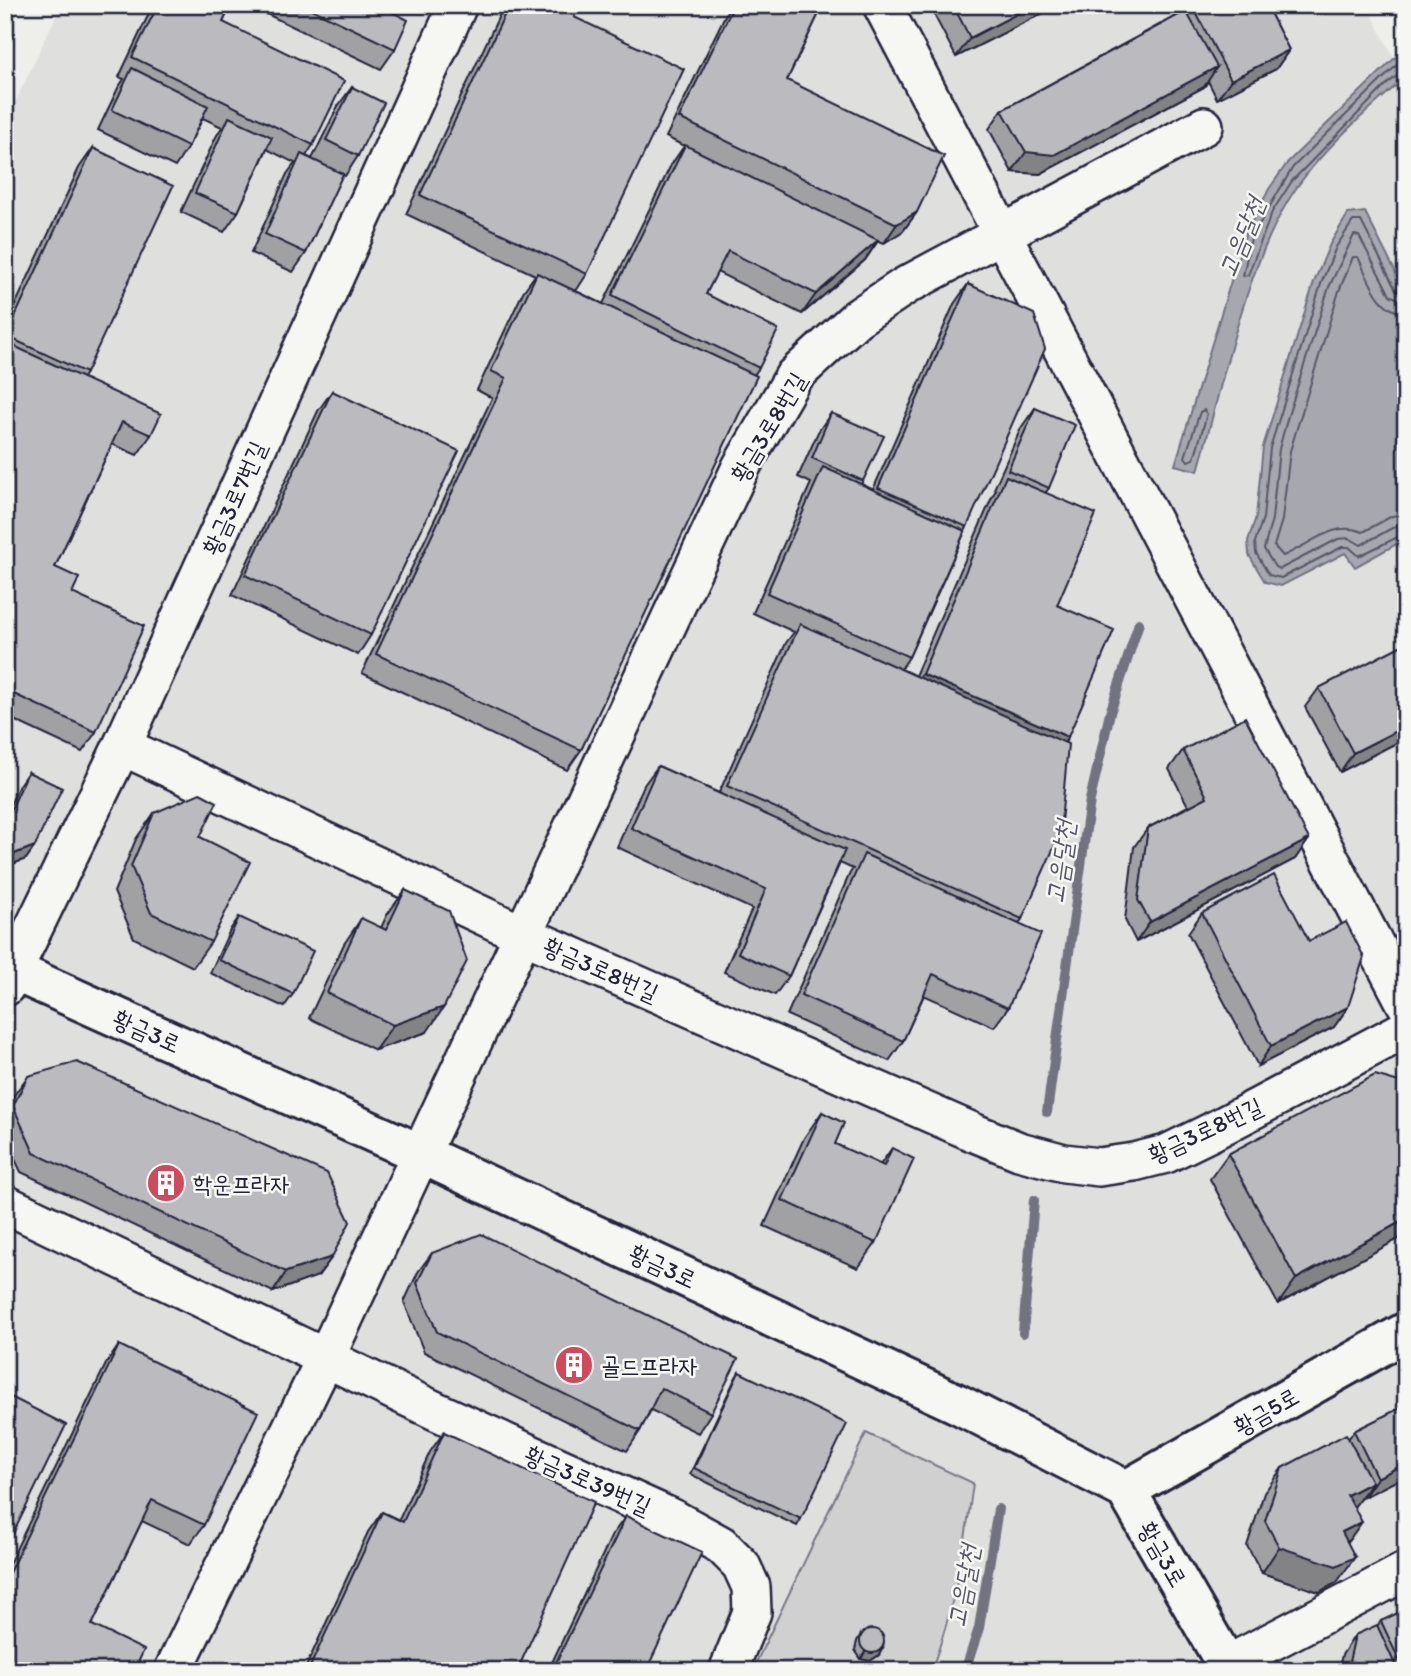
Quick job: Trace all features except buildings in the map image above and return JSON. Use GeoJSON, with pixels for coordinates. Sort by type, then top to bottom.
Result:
{"type":"FeatureCollection","features":[{"type":"Feature","properties":{"kind":"street","name":"황금3로7번길"},"geometry":{"type":"LineString","coordinates":[[8,975],[122,746],[458,5]]}},
{"type":"Feature","properties":{"kind":"street"},"geometry":{"type":"LineString","coordinates":[[882,5],[1406,1004]]}},
{"type":"Feature","properties":{"kind":"street","name":"황금3로8번길"},"geometry":{"type":"LineString","coordinates":[[1204,126],[905,286],[857,318],[794,376],[741,467],[522,934],[1019,1151],[1064,1163],[1099,1167],[1166,1154],[1406,1029]]}},
{"type":"Feature","properties":{"kind":"street"},"geometry":{"type":"LineString","coordinates":[[122,746],[522,934],[326,1357],[173,1671]]}},
{"type":"Feature","properties":{"kind":"street","name":"황금3로"},"geometry":{"type":"LineString","coordinates":[[8,975],[421,1154],[958,1404],[1126,1490],[1229,1668]]}},
{"type":"Feature","properties":{"kind":"street","name":"황금3로39번길"},"geometry":{"type":"LineString","coordinates":[[5,1204],[436,1411],[672,1518],[721,1545],[741,1565],[751,1587],[752,1612],[728,1671]]}},
{"type":"Feature","properties":{"kind":"street","name":"황금5로"},"geometry":{"type":"LineString","coordinates":[[1126,1490],[1406,1332]]}},
{"type":"Feature","properties":{"kind":"street"},"geometry":{"type":"LineString","coordinates":[[1229,1668],[1406,1571]]}},
{"type":"Feature","properties":{"kind":"shaded area"},"geometry":{"type":"Polygon","coordinates":[[[61,5],[1367,5],[1406,82],[1406,1671],[5,1671],[5,124],[61,5]]]}},
{"type":"Feature","properties":{"kind":"shaded area"},"geometry":{"type":"Polygon","coordinates":[[[866,1433],[973,1483],[958,1578],[931,1671],[752,1671],[866,1433]]]}},
{"type":"Feature","properties":{"kind":"water"},"geometry":{"type":"Polygon","coordinates":[[[1406,47],[1406,77],[1320,158],[1279,216],[1250,286],[1198,471],[1175,465],[1245,235],[1269,189],[1288,162],[1406,47]]]}},
{"type":"Feature","properties":{"kind":"water"},"geometry":{"type":"Polygon","coordinates":[[[1365,212],[1406,293],[1406,539],[1355,567],[1345,553],[1281,586],[1265,582],[1249,555],[1248,541],[1256,517],[1263,447],[1314,282],[1330,244],[1348,214],[1365,212]]]}},
{"type":"Feature","properties":{"kind":"waterway","name":"고음달천"},"geometry":{"type":"LineString","coordinates":[[1047,1112],[1090,800],[1110,713],[1139,623]]}},
{"type":"Feature","properties":{"kind":"waterway","name":"고음달천"},"geometry":{"type":"LineString","coordinates":[[1023,1333],[1034,1200]]}},
{"type":"Feature","properties":{"kind":"waterway","name":"고음달천"},"geometry":{"type":"LineString","coordinates":[[965,1671],[979,1628],[998,1509]]}},
{"type":"Feature","properties":{"kind":"place","name":"학운프라자"},"geometry":{"type":"Point","coordinates":[166,1183]}},
{"type":"Feature","properties":{"kind":"place","name":"골드프라자"},"geometry":{"type":"Point","coordinates":[574,1365]}}]}
